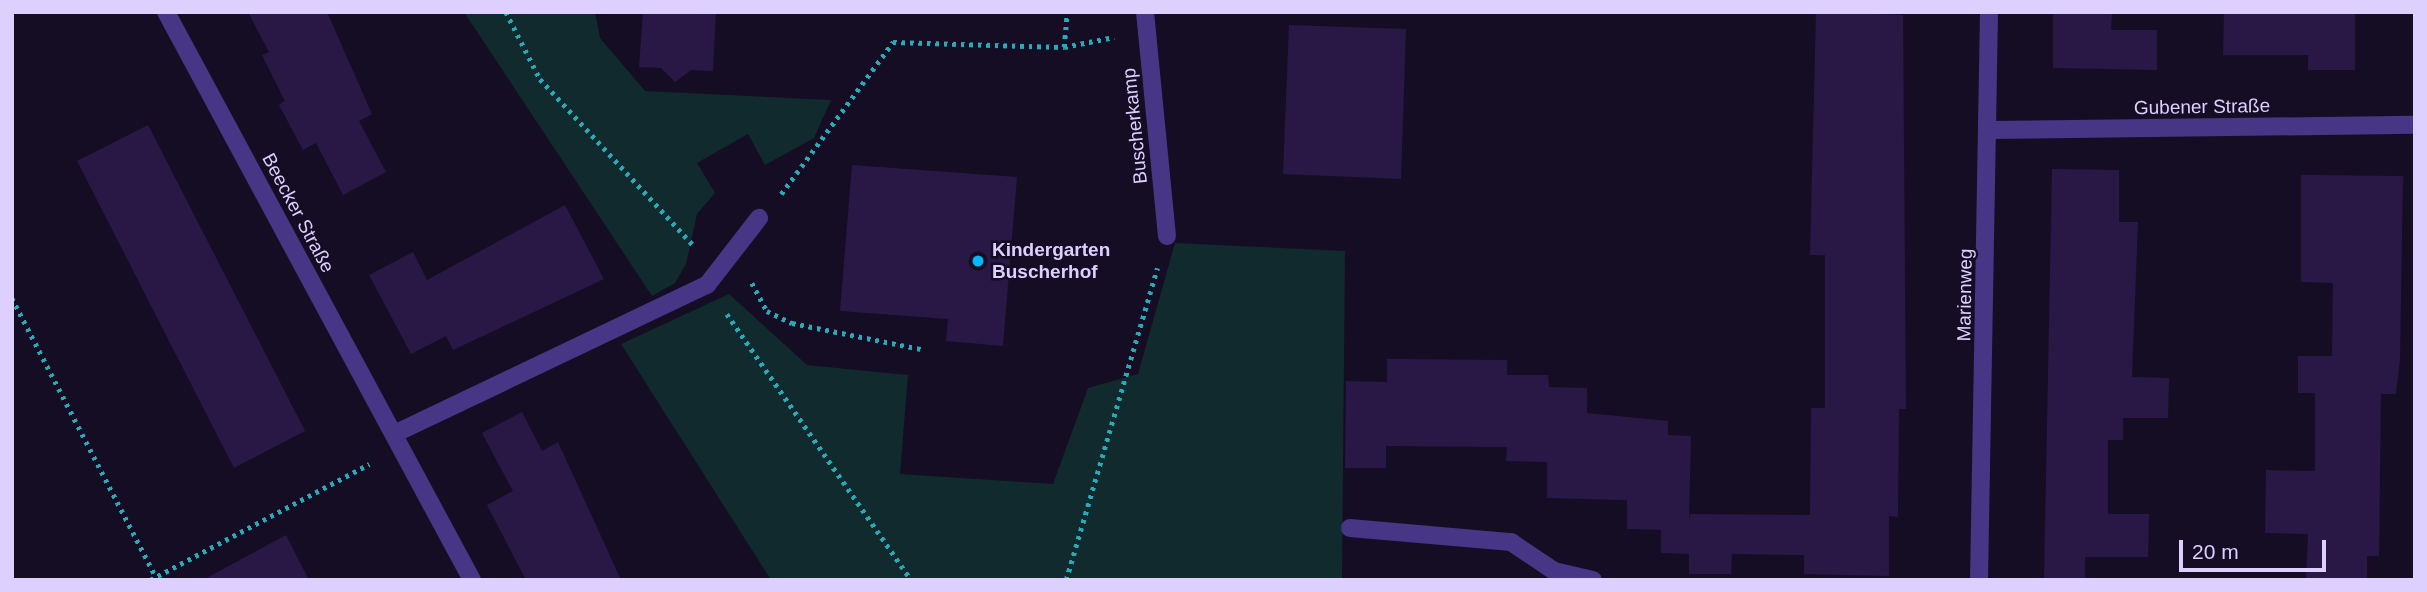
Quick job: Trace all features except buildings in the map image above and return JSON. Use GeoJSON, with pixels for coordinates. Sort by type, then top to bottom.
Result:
{"type":"FeatureCollection","features":[{"type":"Feature","properties":{"kind":"street","name":"Beecker Straße"},"geometry":{"type":"LineString","coordinates":[[166,12],[472,580]]}},
{"type":"Feature","properties":{"kind":"street","name":"Buscherkamp"},"geometry":{"type":"LineString","coordinates":[[1145,12],[1167,236]]}},
{"type":"Feature","properties":{"kind":"street","name":"Marienweg"},"geometry":{"type":"LineString","coordinates":[[1979,580],[1990,130],[1989,12]]}},
{"type":"Feature","properties":{"kind":"street","name":"Gubener Straße"},"geometry":{"type":"LineString","coordinates":[[1990,130],[2415,125]]}},
{"type":"Feature","properties":{"kind":"street"},"geometry":{"type":"LineString","coordinates":[[398,440],[707,285],[759,218]]}},
{"type":"Feature","properties":{"kind":"street"},"geometry":{"type":"LineString","coordinates":[[1350,528],[1511,542],[1554,570],[1593,580]]}},
{"type":"Feature","properties":{"kind":"path"},"geometry":{"type":"LineString","coordinates":[[1064,47],[1067,12]]}},
{"type":"Feature","properties":{"kind":"path"},"geometry":{"type":"LineString","coordinates":[[759,218],[818,150],[893,42],[1064,47],[1146,31]]}},
{"type":"Feature","properties":{"kind":"path"},"geometry":{"type":"LineString","coordinates":[[1066,580],[1167,236]]}},
{"type":"Feature","properties":{"kind":"path"},"geometry":{"type":"LineString","coordinates":[[747,274],[767,311],[792,323],[921,349]]}},
{"type":"Feature","properties":{"kind":"path"},"geometry":{"type":"LineString","coordinates":[[12,298],[156,577]]}},
{"type":"Feature","properties":{"kind":"path"},"geometry":{"type":"LineString","coordinates":[[150,580],[398,440]]}},
{"type":"Feature","properties":{"kind":"green space"},"geometry":{"type":"Polygon","coordinates":[[[464,12],[595,12],[600,38],[645,91],[831,100],[814,138],[765,165],[748,134],[697,163],[715,193],[697,214],[686,264],[675,283],[652,296],[464,12]]]}},
{"type":"Feature","properties":{"kind":"green space"},"geometry":{"type":"Polygon","coordinates":[[[1175,243],[1345,251],[1342,580],[771,580],[621,344],[729,294],[807,365],[908,375],[900,474],[1053,484],[1088,388],[1138,374],[1175,243]]]}},
{"type":"Feature","properties":{"kind":"place","name":"Kindergarten Buscherhof"},"geometry":{"type":"Point","coordinates":[978,261]}}]}
